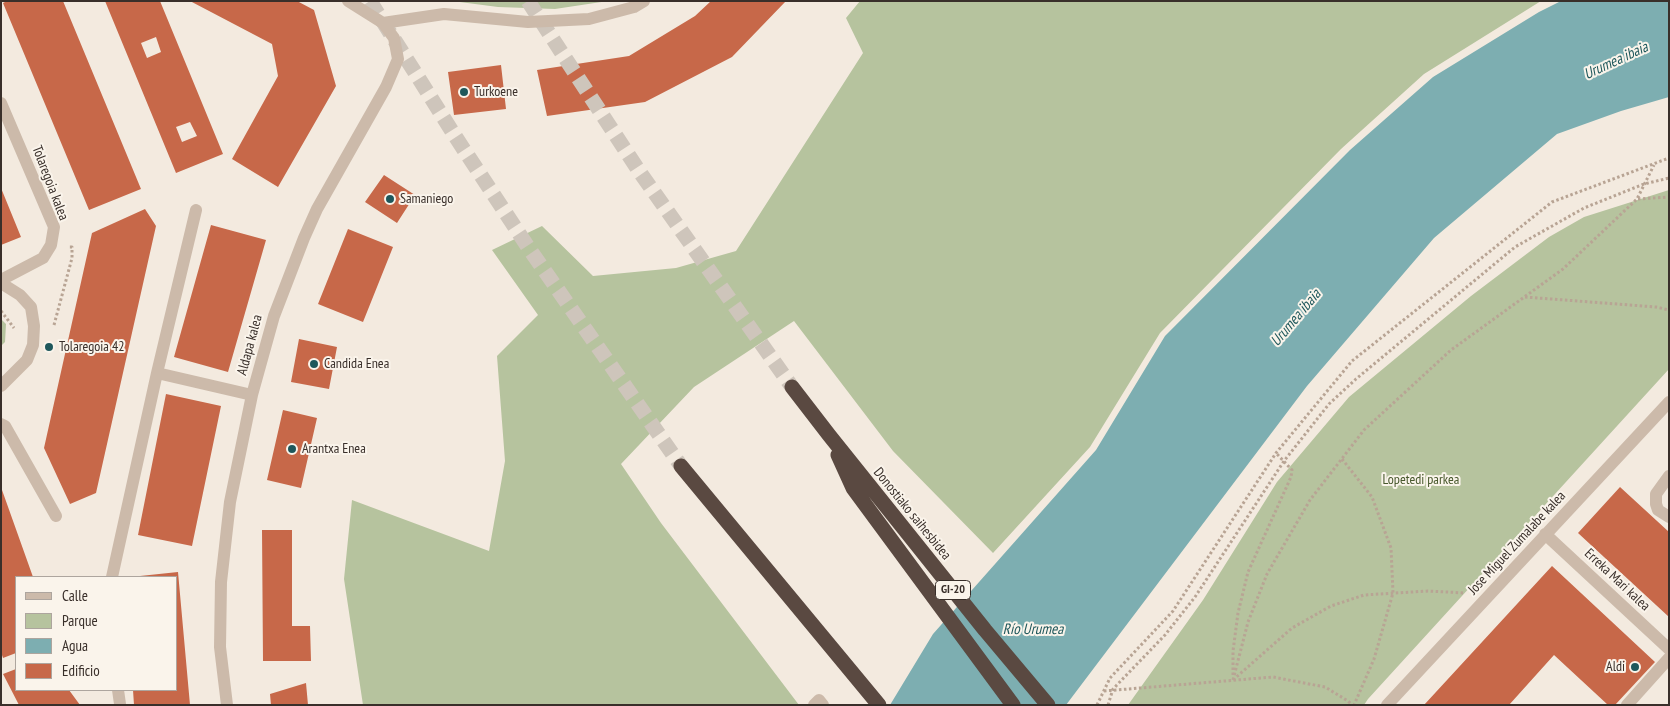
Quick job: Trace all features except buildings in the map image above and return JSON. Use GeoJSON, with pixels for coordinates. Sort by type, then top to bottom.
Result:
{"type":"FeatureCollection","features":[{"type":"Feature","properties":{"kind":"highway","name":"Donostiako saihesbidea"},"geometry":{"type":"LineString","coordinates":[[792,387],[985,630],[1048,705]]}},
{"type":"Feature","properties":{"kind":"highway"},"geometry":{"type":"LineString","coordinates":[[829,435],[852,488],[1013,705]]}},
{"type":"Feature","properties":{"kind":"highway"},"geometry":{"type":"LineString","coordinates":[[681,466],[879,705]]}},
{"type":"Feature","properties":{"kind":"highway"},"geometry":{"type":"LineString","coordinates":[[865,688],[872,705]]}},
{"type":"Feature","properties":{"kind":"street"},"geometry":{"type":"LineString","coordinates":[[348,1],[383,23],[444,14],[528,22],[590,19],[634,7],[644,1]]}},
{"type":"Feature","properties":{"kind":"street","name":"Aldapa kalea"},"geometry":{"type":"LineString","coordinates":[[227,705],[220,647],[222,582],[230,502],[252,395],[274,316],[304,238],[322,201],[386,87],[398,59],[394,38],[383,23]]}},
{"type":"Feature","properties":{"kind":"street","name":"Tolaregoia kalea"},"geometry":{"type":"LineString","coordinates":[[1,103],[54,227],[51,245],[43,258],[1,282],[20,295],[31,307],[34,326],[33,345],[28,360],[1,386]]}},
{"type":"Feature","properties":{"kind":"street"},"geometry":{"type":"LineString","coordinates":[[112,576],[157,373],[196,210]]}},
{"type":"Feature","properties":{"kind":"street"},"geometry":{"type":"LineString","coordinates":[[157,373],[252,395]]}},
{"type":"Feature","properties":{"kind":"street","name":"Jose Miguel Zumalabe kalea"},"geometry":{"type":"LineString","coordinates":[[1386,705],[1669,402]]}},
{"type":"Feature","properties":{"kind":"street"},"geometry":{"type":"LineString","coordinates":[[1,424],[5,426],[56,516]]}},
{"type":"Feature","properties":{"kind":"street"},"geometry":{"type":"LineString","coordinates":[[1669,476],[1656,494],[1658,510],[1669,517]]}},
{"type":"Feature","properties":{"kind":"street","name":"Erreka Mari kalea"},"geometry":{"type":"LineString","coordinates":[[1545,534],[1669,649]]}},
{"type":"Feature","properties":{"kind":"street"},"geometry":{"type":"LineString","coordinates":[[1627,705],[1669,658]]}},
{"type":"Feature","properties":{"kind":"street"},"geometry":{"type":"LineString","coordinates":[[118,691],[120,704]]}},
{"type":"Feature","properties":{"kind":"street"},"geometry":{"type":"LineString","coordinates":[[814,705],[819,700],[822,705]]}},
{"type":"Feature","properties":{"kind":"path"},"geometry":{"type":"LineString","coordinates":[[1097,705],[1110,678],[1173,611],[1276,453],[1352,361],[1552,202],[1669,158]]}},
{"type":"Feature","properties":{"kind":"path"},"geometry":{"type":"LineString","coordinates":[[1233,680],[1248,622],[1267,574],[1310,500],[1364,430],[1451,350],[1563,268],[1637,199],[1654,164]]}},
{"type":"Feature","properties":{"kind":"path"},"geometry":{"type":"LineString","coordinates":[[1108,705],[1114,689],[1186,610],[1284,461],[1329,404],[1356,379],[1515,248],[1584,208],[1644,184],[1669,178]]}},
{"type":"Feature","properties":{"kind":"path"},"geometry":{"type":"LineString","coordinates":[[1637,199],[1669,197]]}},
{"type":"Feature","properties":{"kind":"path"},"geometry":{"type":"LineString","coordinates":[[1524,297],[1656,307],[1669,310]]}},
{"type":"Feature","properties":{"kind":"path"},"geometry":{"type":"LineString","coordinates":[[1,311],[14,327],[13,334]]}},
{"type":"Feature","properties":{"kind":"path"},"geometry":{"type":"LineString","coordinates":[[1233,680],[1233,651],[1238,613],[1248,572],[1291,477],[1292,470],[1276,453]]}},
{"type":"Feature","properties":{"kind":"path"},"geometry":{"type":"LineString","coordinates":[[1104,691],[1273,677],[1325,688],[1348,700],[1353,705],[1374,659],[1393,593],[1391,548],[1372,497],[1342,459]]}},
{"type":"Feature","properties":{"kind":"path"},"geometry":{"type":"LineString","coordinates":[[1233,680],[1292,628],[1330,606],[1364,595],[1428,591],[1489,594]]}},
{"type":"Feature","properties":{"kind":"green space"},"geometry":{"type":"Polygon","coordinates":[[[452,1],[608,1],[555,9],[498,7],[452,1]]]}},
{"type":"Feature","properties":{"kind":"green space"},"geometry":{"type":"Polygon","coordinates":[[[860,1],[1541,1],[1424,74],[1341,149],[1160,333],[1090,447],[993,553],[893,451],[794,321],[694,387],[621,464],[661,523],[799,705],[363,705],[344,579],[352,500],[489,551],[505,461],[497,356],[538,315],[492,250],[542,226],[593,276],[676,268],[736,251],[863,53],[846,18],[860,1]]]}},
{"type":"Feature","properties":{"kind":"green space","name":"Lopetedi parkea"},"geometry":{"type":"Polygon","coordinates":[[[1669,190],[1669,369],[1364,705],[1128,705],[1203,600],[1277,482],[1349,397],[1471,296],[1549,237],[1584,217],[1669,190]]]}},
{"type":"Feature","properties":{"kind":"green space"},"geometry":{"type":"Polygon","coordinates":[[[1,319],[6,324],[5,342],[1,346],[1,319]]]}},
{"type":"Feature","properties":{"kind":"water","name":"Río Urumea"},"geometry":{"type":"Polygon","coordinates":[[[1561,1],[1669,1],[1669,97],[1621,111],[1557,134],[1434,238],[1307,386],[1066,705],[890,705],[933,634],[1096,450],[1165,336],[1350,150],[1433,77],[1539,12],[1561,1]]]}},
{"type":"Feature","properties":{"kind":"tunnel"},"geometry":{"type":"LineString","coordinates":[[370,1],[528,247],[681,466]]}},
{"type":"Feature","properties":{"kind":"tunnel"},"geometry":{"type":"LineString","coordinates":[[528,1],[639,171],[792,387]]}},
{"type":"Feature","properties":{"kind":"place","name":"Turkoene"},"geometry":{"type":"Point","coordinates":[464,92]}},
{"type":"Feature","properties":{"kind":"place","name":"Samaniego"},"geometry":{"type":"Point","coordinates":[390,199]}},
{"type":"Feature","properties":{"kind":"place","name":"Tolaregoia 42"},"geometry":{"type":"Point","coordinates":[49,347]}},
{"type":"Feature","properties":{"kind":"place","name":"Candida Enea"},"geometry":{"type":"Point","coordinates":[314,364]}},
{"type":"Feature","properties":{"kind":"place","name":"Arantxa Enea"},"geometry":{"type":"Point","coordinates":[292,449]}},
{"type":"Feature","properties":{"kind":"place","name":"Aldi"},"geometry":{"type":"Point","coordinates":[1635,667]}},
{"type":"Feature","properties":{"kind":"water label","name":"Urumea ibaia"},"geometry":{"type":"Point","coordinates":[1616,61]}},
{"type":"Feature","properties":{"kind":"water label","name":"Urumea ibaia"},"geometry":{"type":"Point","coordinates":[1296,318]}}]}
